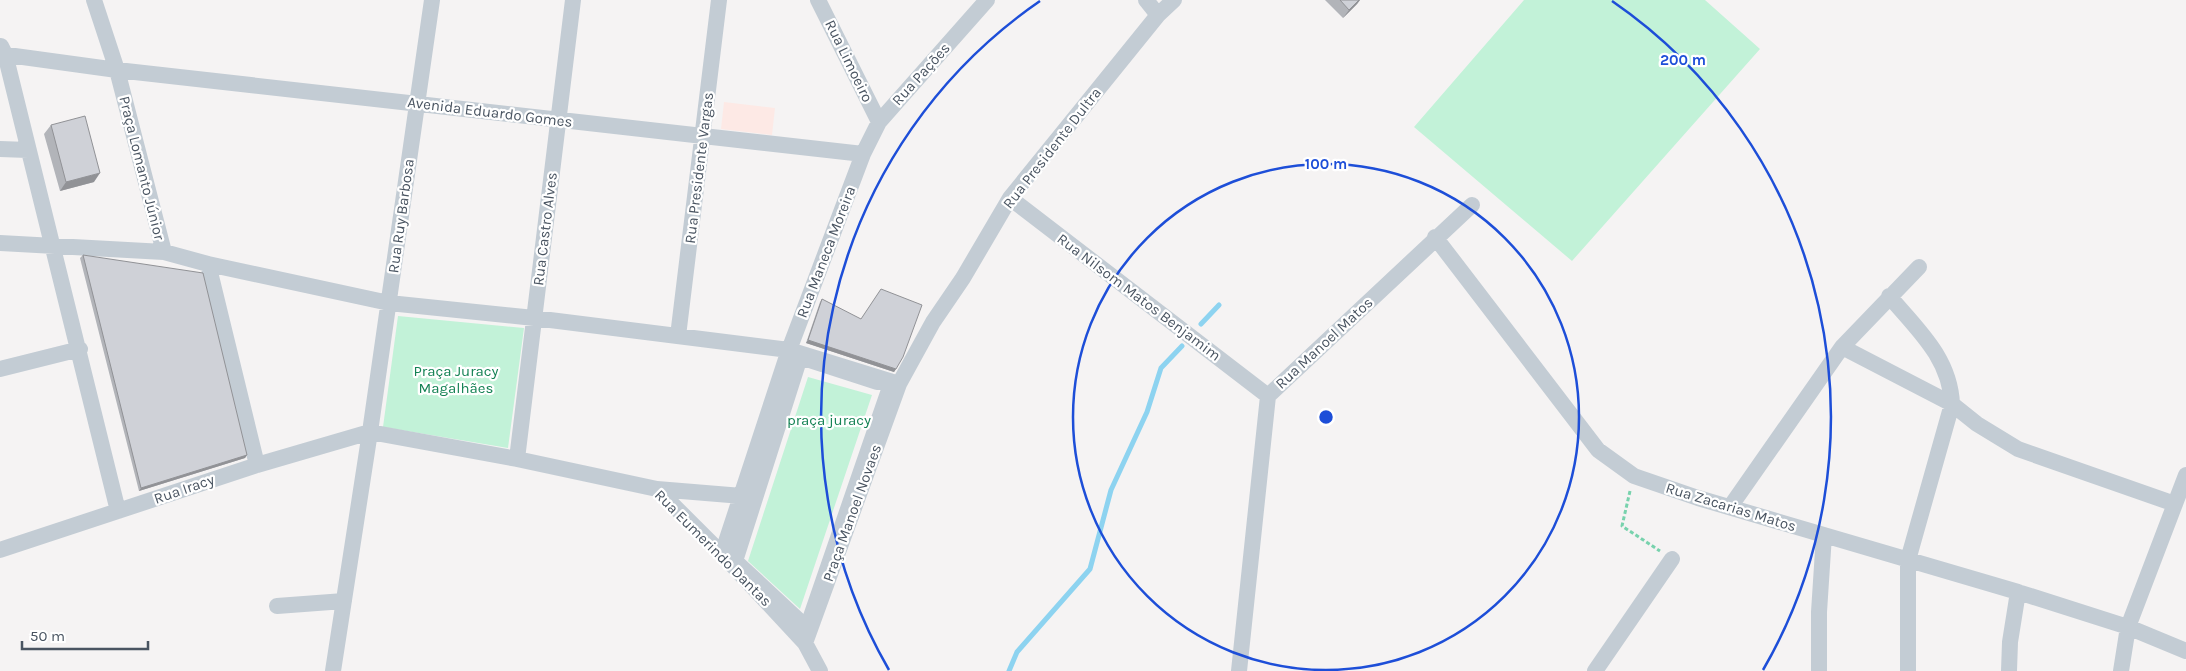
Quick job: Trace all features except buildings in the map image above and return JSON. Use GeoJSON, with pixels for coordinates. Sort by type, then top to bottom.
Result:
{"type":"FeatureCollection","features":[{"type":"Feature","properties":{"kind":"street","name":"Praça Lomanto Júnior"},"geometry":{"type":"LineString","coordinates":[[0,243],[164,252],[117,70],[94,0]]}},
{"type":"Feature","properties":{"kind":"street","name":"Rua Ruy Barbosa"},"geometry":{"type":"LineString","coordinates":[[333,671],[370,432],[432,0]]}},
{"type":"Feature","properties":{"kind":"street","name":"Rua Castro Alves"},"geometry":{"type":"LineString","coordinates":[[518,459],[574,0]]}},
{"type":"Feature","properties":{"kind":"street","name":"Rua Presidente Vargas"},"geometry":{"type":"LineString","coordinates":[[678,336],[719,0]]}},
{"type":"Feature","properties":{"kind":"street","name":"Rua Limoeiro"},"geometry":{"type":"LineString","coordinates":[[818,0],[879,122]]}},
{"type":"Feature","properties":{"kind":"street","name":"Rua Pações"},"geometry":{"type":"LineString","coordinates":[[863,154],[879,122],[987,0]]}},
{"type":"Feature","properties":{"kind":"street"},"geometry":{"type":"LineString","coordinates":[[1146,0],[1158,15]]}},
{"type":"Feature","properties":{"kind":"street","name":"Rua Presidente Dultra"},"geometry":{"type":"LineString","coordinates":[[894,382],[963,278],[1010,198],[1158,15],[1174,0]]}},
{"type":"Feature","properties":{"kind":"street"},"geometry":{"type":"LineString","coordinates":[[117,70],[2,51],[80,349],[118,511]]}},
{"type":"Feature","properties":{"kind":"street","name":"Avenida Eduardo Gomes"},"geometry":{"type":"LineString","coordinates":[[117,70],[863,154]]}},
{"type":"Feature","properties":{"kind":"street"},"geometry":{"type":"LineString","coordinates":[[0,150],[28,150]]}},
{"type":"Feature","properties":{"kind":"street","name":"Rua Maneca Moreira"},"geometry":{"type":"LineString","coordinates":[[789,350],[863,154]]}},
{"type":"Feature","properties":{"kind":"street","name":"Rua Nilsom Matos Benjamim"},"geometry":{"type":"LineString","coordinates":[[1010,198],[1268,396]]}},
{"type":"Feature","properties":{"kind":"street","name":"Rua Manoel Matos"},"geometry":{"type":"LineString","coordinates":[[1239,671],[1268,396],[1472,204]]}},
{"type":"Feature","properties":{"kind":"street","name":"Rua Zacarias Matos"},"geometry":{"type":"LineString","coordinates":[[1435,237],[1598,450],[1634,476],[1698,498],[2018,592],[2128,627],[2186,651]]}},
{"type":"Feature","properties":{"kind":"street"},"geometry":{"type":"LineString","coordinates":[[164,252],[208,264],[389,303],[534,318],[789,350],[894,382]]}},
{"type":"Feature","properties":{"kind":"street"},"geometry":{"type":"LineString","coordinates":[[208,264],[257,465]]}},
{"type":"Feature","properties":{"kind":"street"},"geometry":{"type":"LineString","coordinates":[[1730,507],[1842,347],[1889,296],[1919,267]]}},
{"type":"Feature","properties":{"kind":"street"},"geometry":{"type":"LineString","coordinates":[[1889,296],[1928,342],[1945,367],[1951,386],[1952,404],[1908,560],[1908,671]]}},
{"type":"Feature","properties":{"kind":"street"},"geometry":{"type":"LineString","coordinates":[[1842,347],[1952,404],[1992,434],[2018,450],[2174,504]]}},
{"type":"Feature","properties":{"kind":"street"},"geometry":{"type":"LineString","coordinates":[[0,369],[80,349]]}},
{"type":"Feature","properties":{"kind":"street"},"geometry":{"type":"LineString","coordinates":[[722,554],[789,350]]}},
{"type":"Feature","properties":{"kind":"street"},"geometry":{"type":"LineString","coordinates":[[800,357],[878,382],[894,382],[890,387],[807,628],[735,561],[800,357]]}},
{"type":"Feature","properties":{"kind":"street","name":"Praça Manoel Novaes"},"geometry":{"type":"LineString","coordinates":[[806,643],[894,382]]}},
{"type":"Feature","properties":{"kind":"street"},"geometry":{"type":"LineString","coordinates":[[370,432],[518,459]]}},
{"type":"Feature","properties":{"kind":"street","name":"Rua Iracy"},"geometry":{"type":"LineString","coordinates":[[0,550],[257,465],[370,432]]}},
{"type":"Feature","properties":{"kind":"street","name":"Rua Eumerindo Dantas"},"geometry":{"type":"LineString","coordinates":[[518,459],[657,489],[722,554],[806,643],[820,671]]}},
{"type":"Feature","properties":{"kind":"street"},"geometry":{"type":"LineString","coordinates":[[2121,671],[2128,627],[2186,475]]}},
{"type":"Feature","properties":{"kind":"street"},"geometry":{"type":"LineString","coordinates":[[657,489],[742,496]]}},
{"type":"Feature","properties":{"kind":"street"},"geometry":{"type":"LineString","coordinates":[[1819,671],[1819,612],[1824,535]]}},
{"type":"Feature","properties":{"kind":"street"},"geometry":{"type":"LineString","coordinates":[[1594,671],[1672,559]]}},
{"type":"Feature","properties":{"kind":"street"},"geometry":{"type":"LineString","coordinates":[[2009,671],[2010,642],[2018,592]]}},
{"type":"Feature","properties":{"kind":"street"},"geometry":{"type":"LineString","coordinates":[[277,606],[344,601]]}},
{"type":"Feature","properties":{"kind":"path"},"geometry":{"type":"LineString","coordinates":[[1634,476],[1622,526],[1672,559]]}},
{"type":"Feature","properties":{"kind":"shaded area"},"geometry":{"type":"Polygon","coordinates":[[[724,102],[775,108],[772,135],[721,129],[724,102]]]}},
{"type":"Feature","properties":{"kind":"green space"},"geometry":{"type":"Polygon","coordinates":[[[1524,0],[1705,0],[1760,49],[1572,261],[1414,127],[1524,0]]]}},
{"type":"Feature","properties":{"kind":"green space","name":"Praça Juracy Magalhães"},"geometry":{"type":"Polygon","coordinates":[[[398,316],[524,328],[508,448],[383,427],[398,316]]]}},
{"type":"Feature","properties":{"kind":"green space","name":"praça juracy"},"geometry":{"type":"Polygon","coordinates":[[[808,377],[872,395],[800,609],[748,561],[808,377]]]}},
{"type":"Feature","properties":{"kind":"waterway"},"geometry":{"type":"LineString","coordinates":[[1201,324],[1219,305]]}},
{"type":"Feature","properties":{"kind":"waterway"},"geometry":{"type":"LineString","coordinates":[[1009,671],[1017,652],[1090,569],[1111,490],[1147,412],[1161,368],[1182,346]]}}]}
